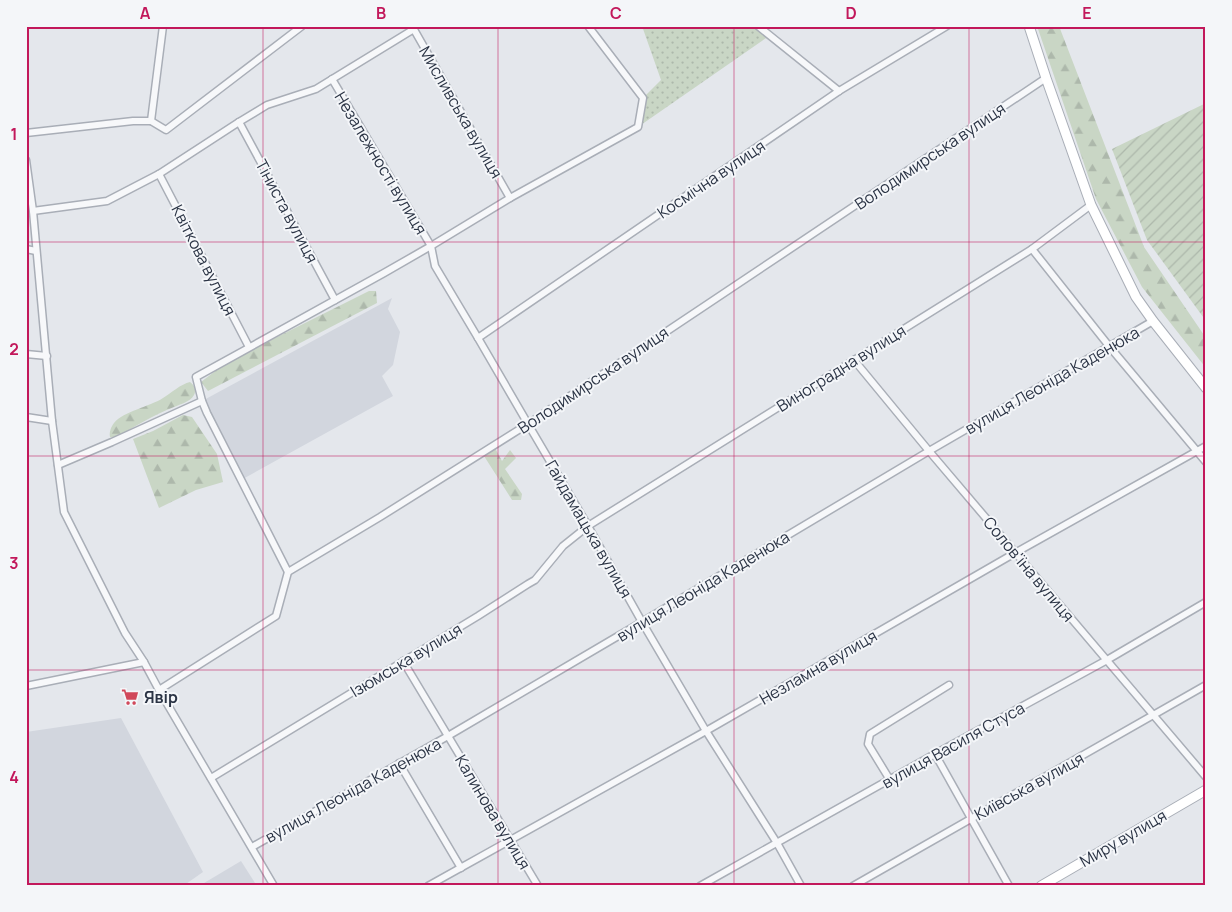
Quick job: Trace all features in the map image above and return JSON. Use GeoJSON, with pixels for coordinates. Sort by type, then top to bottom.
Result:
{"type":"FeatureCollection","features":[{"type":"Feature","properties":{"kind":"street"},"geometry":{"type":"LineString","coordinates":[[151,121],[163,26]]}},
{"type":"Feature","properties":{"kind":"street"},"geometry":{"type":"LineString","coordinates":[[26,133],[133,121],[151,121],[166,130],[302,26]]}},
{"type":"Feature","properties":{"kind":"street"},"geometry":{"type":"LineString","coordinates":[[159,690],[276,616],[288,572],[202,402],[196,377],[431,246],[510,198],[638,127],[643,98],[588,26]]}},
{"type":"Feature","properties":{"kind":"street"},"geometry":{"type":"LineString","coordinates":[[758,26],[840,91]]}},
{"type":"Feature","properties":{"kind":"street","name":"Космічна вулиця"},"geometry":{"type":"LineString","coordinates":[[478,338],[840,91],[947,26]]}},
{"type":"Feature","properties":{"kind":"street"},"geometry":{"type":"LineString","coordinates":[[1030,26],[1046,78],[1091,205],[1136,297],[1206,388]]}},
{"type":"Feature","properties":{"kind":"street"},"geometry":{"type":"LineString","coordinates":[[33,211],[107,201],[158,174],[267,105],[316,89],[413,28]]}},
{"type":"Feature","properties":{"kind":"street","name":"Мисливська вулиця"},"geometry":{"type":"LineString","coordinates":[[413,28],[510,198]]}},
{"type":"Feature","properties":{"kind":"street","name":"Володимирська вулиця"},"geometry":{"type":"LineString","coordinates":[[288,572],[528,424],[1046,78]]}},
{"type":"Feature","properties":{"kind":"street","name":"Незалежності вулиця"},"geometry":{"type":"LineString","coordinates":[[332,79],[431,246]]}},
{"type":"Feature","properties":{"kind":"street","name":"Тіниста вулиця"},"geometry":{"type":"LineString","coordinates":[[238,122],[335,300]]}},
{"type":"Feature","properties":{"kind":"street"},"geometry":{"type":"LineString","coordinates":[[26,160],[33,211],[52,421],[64,512],[125,633],[144,662],[274,886]]}},
{"type":"Feature","properties":{"kind":"street","name":"Квіткова вулиця"},"geometry":{"type":"LineString","coordinates":[[158,174],[248,347]]}},
{"type":"Feature","properties":{"kind":"street","name":"Виноградна вулиця"},"geometry":{"type":"LineString","coordinates":[[588,526],[1032,249],[1091,205]]}},
{"type":"Feature","properties":{"kind":"street","name":"Гайдамацька вулиця"},"geometry":{"type":"LineString","coordinates":[[431,246],[434,266],[588,526],[706,731],[777,843],[801,886]]}},
{"type":"Feature","properties":{"kind":"street"},"geometry":{"type":"LineString","coordinates":[[26,249],[36,251]]}},
{"type":"Feature","properties":{"kind":"street"},"geometry":{"type":"LineString","coordinates":[[1032,249],[1109,346],[1206,462]]}},
{"type":"Feature","properties":{"kind":"street","name":"вулиця Леоніда Каденюка"},"geometry":{"type":"LineString","coordinates":[[252,847],[448,736],[929,451],[1153,321]]}},
{"type":"Feature","properties":{"kind":"street"},"geometry":{"type":"LineString","coordinates":[[26,354],[47,356]]}},
{"type":"Feature","properties":{"kind":"street","name":"Солов'їна вулиця"},"geometry":{"type":"LineString","coordinates":[[854,360],[1206,777]]}},
{"type":"Feature","properties":{"kind":"street"},"geometry":{"type":"LineString","coordinates":[[58,465],[202,402]]}},
{"type":"Feature","properties":{"kind":"street"},"geometry":{"type":"LineString","coordinates":[[26,417],[52,421]]}},
{"type":"Feature","properties":{"kind":"street","name":"Незламна вулиця"},"geometry":{"type":"LineString","coordinates":[[428,886],[706,731],[1015,552],[1206,446]]}},
{"type":"Feature","properties":{"kind":"street","name":"Ізюмська вулиця"},"geometry":{"type":"LineString","coordinates":[[211,778],[535,580],[563,546],[588,526]]}},
{"type":"Feature","properties":{"kind":"street","name":"вулиця Василя Стуса"},"geometry":{"type":"LineString","coordinates":[[700,886],[1107,660],[1206,602]]}},
{"type":"Feature","properties":{"kind":"street","name":"Калинова вулиця"},"geometry":{"type":"LineString","coordinates":[[403,661],[538,886]]}},
{"type":"Feature","properties":{"kind":"street"},"geometry":{"type":"LineString","coordinates":[[26,686],[144,662]]}},
{"type":"Feature","properties":{"kind":"street"},"geometry":{"type":"LineString","coordinates":[[890,780],[868,744],[870,734],[950,685]]}},
{"type":"Feature","properties":{"kind":"street","name":"Київська вулиця"},"geometry":{"type":"LineString","coordinates":[[853,886],[1206,685]]}},
{"type":"Feature","properties":{"kind":"street"},"geometry":{"type":"LineString","coordinates":[[936,754],[1008,886]]}},
{"type":"Feature","properties":{"kind":"street"},"geometry":{"type":"LineString","coordinates":[[399,763],[460,868]]}},
{"type":"Feature","properties":{"kind":"street","name":"Миру вулиця"},"geometry":{"type":"LineString","coordinates":[[1041,886],[1206,790]]}},
{"type":"Feature","properties":{"kind":"shaded area"},"geometry":{"type":"Polygon","coordinates":[[[392,298],[388,309],[400,332],[393,365],[382,376],[393,396],[241,480],[202,401],[392,298]]]}},
{"type":"Feature","properties":{"kind":"shaded area"},"geometry":{"type":"Polygon","coordinates":[[[121,718],[203,872],[183,886],[26,886],[26,732],[121,718]]]}},
{"type":"Feature","properties":{"kind":"shaded area"},"geometry":{"type":"Polygon","coordinates":[[[241,861],[257,886],[199,886],[241,861]]]}},
{"type":"Feature","properties":{"kind":"green space"},"geometry":{"type":"Polygon","coordinates":[[[642,26],[758,26],[769,36],[638,127],[643,98],[661,80],[642,26]]]}},
{"type":"Feature","properties":{"kind":"green space"},"geometry":{"type":"Polygon","coordinates":[[[1037,26],[1059,26],[1144,247],[1206,338],[1206,368],[1142,287],[1096,199],[1037,26]]]}},
{"type":"Feature","properties":{"kind":"green space"},"geometry":{"type":"Polygon","coordinates":[[[1206,103],[1206,321],[1147,240],[1112,149],[1206,103]]]}},
{"type":"Feature","properties":{"kind":"green space"},"geometry":{"type":"Polygon","coordinates":[[[369,291],[376,291],[377,303],[208,391],[201,382],[227,362],[369,291]]]}},
{"type":"Feature","properties":{"kind":"green space"},"geometry":{"type":"Polygon","coordinates":[[[190,382],[194,386],[195,391],[188,401],[151,417],[115,438],[110,437],[111,428],[118,419],[163,398],[190,382]]]}},
{"type":"Feature","properties":{"kind":"green space"},"geometry":{"type":"Polygon","coordinates":[[[183,415],[192,417],[217,454],[223,482],[196,490],[159,508],[133,439],[183,415]]]}},
{"type":"Feature","properties":{"kind":"green space"},"geometry":{"type":"Polygon","coordinates":[[[495,448],[502,461],[510,450],[516,458],[505,469],[522,494],[521,500],[512,500],[484,456],[495,448]]]}},
{"type":"Feature","properties":{"kind":"place","name":"Явiр"},"geometry":{"type":"Point","coordinates":[130,697]}}]}
